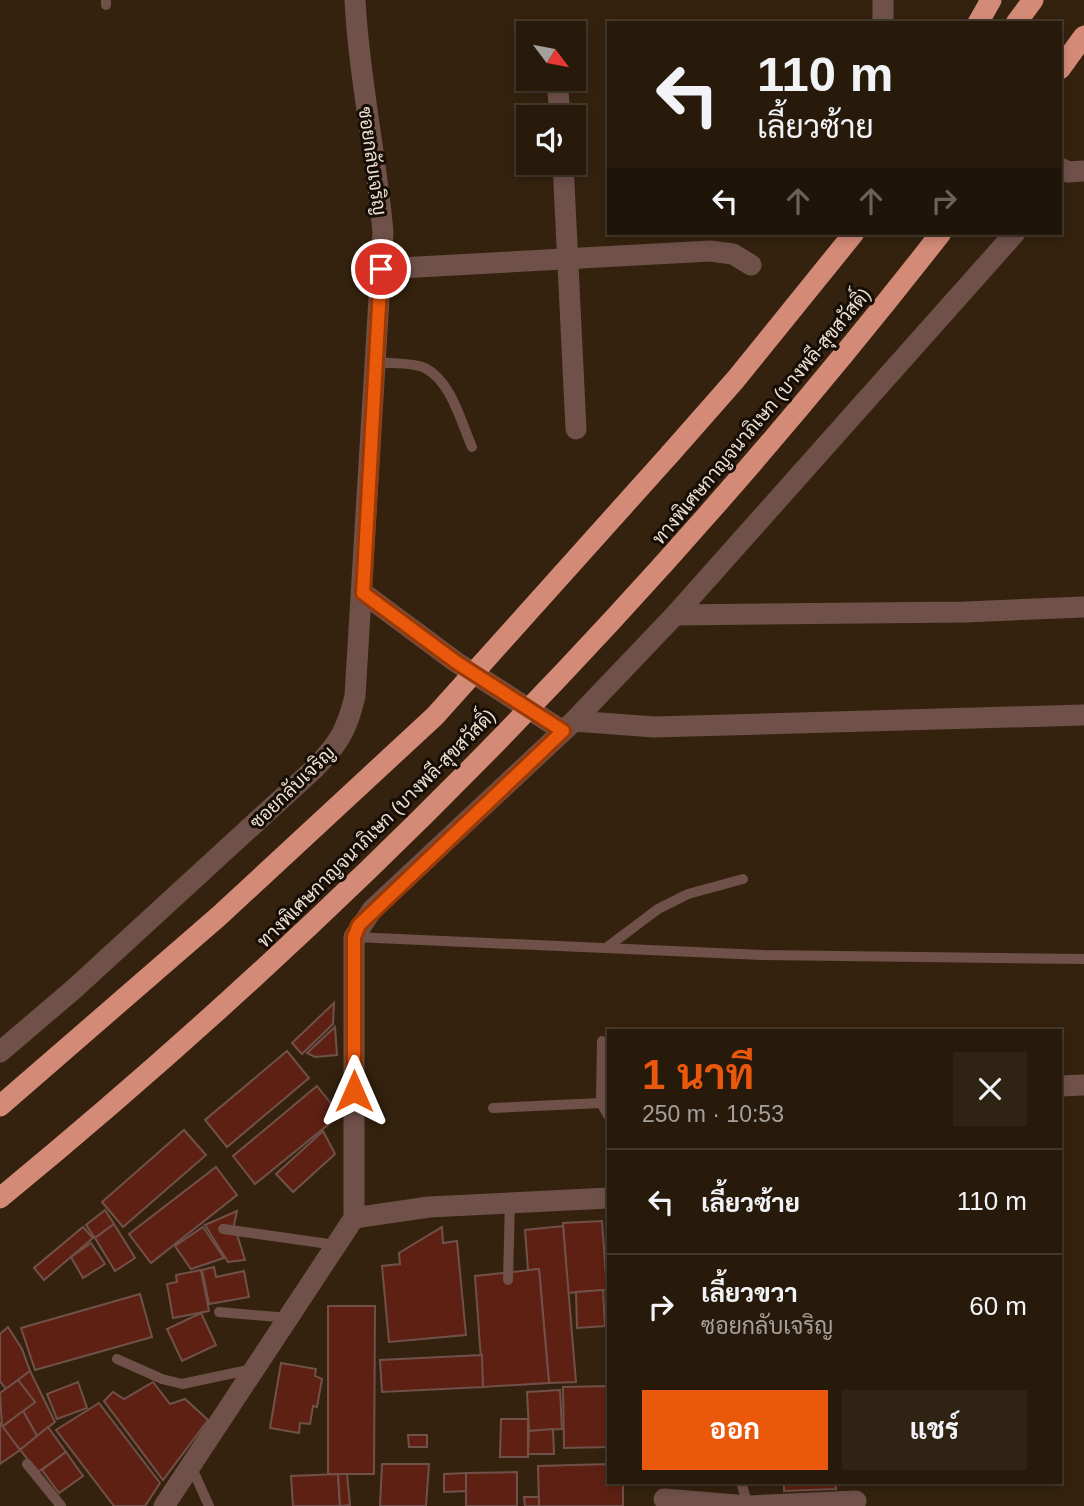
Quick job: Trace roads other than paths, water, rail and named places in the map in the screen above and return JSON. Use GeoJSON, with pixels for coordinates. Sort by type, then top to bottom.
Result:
{"type":"FeatureCollection","features":[{"type":"Feature","properties":{"kind":"highway"},"geometry":{"type":"LineString","coordinates":[[979,21],[990,0]]}},
{"type":"Feature","properties":{"kind":"highway"},"geometry":{"type":"LineString","coordinates":[[1017,21],[1033,0]]}},
{"type":"Feature","properties":{"kind":"highway"},"geometry":{"type":"LineString","coordinates":[[1062,66],[1084,36]]}},
{"type":"Feature","properties":{"kind":"highway"},"geometry":{"type":"LineString","coordinates":[[1062,83],[1084,57]]}},
{"type":"Feature","properties":{"kind":"highway","name":"ทางพิเศษกาญจนาภิเษก (บางพลี-สุขสวัสดิ์)"},"geometry":{"type":"LineString","coordinates":[[0,1106],[219,916],[435,716],[736,379],[852,235]]}},
{"type":"Feature","properties":{"kind":"highway","name":"ทางพิเศษกาญจนาภิเษก (บางพลี-สุขสวัสดิ์)"},"geometry":{"type":"LineString","coordinates":[[0,1198],[76,1136],[266,968],[483,757],[660,570],[850,349],[939,235]]}},
{"type":"Feature","properties":{"kind":"street","name":"ซอยกลับเจริญ"},"geometry":{"type":"LineString","coordinates":[[0,1052],[74,989],[337,745],[348,728],[355,696],[363,593],[383,232],[362,84],[355,0]]}},
{"type":"Feature","properties":{"kind":"street"},"geometry":{"type":"LineString","coordinates":[[883,0],[883,21]]}},
{"type":"Feature","properties":{"kind":"street"},"geometry":{"type":"LineString","coordinates":[[564,175],[576,429]]}},
{"type":"Feature","properties":{"kind":"street"},"geometry":{"type":"LineString","coordinates":[[164,1506],[354,1218],[354,937],[372,910],[568,726],[675,615],[1013,235]]}},
{"type":"Feature","properties":{"kind":"street"},"geometry":{"type":"LineString","coordinates":[[381,269],[739,250]]}},
{"type":"Feature","properties":{"kind":"street"},"geometry":{"type":"LineString","coordinates":[[363,593],[456,662],[568,726],[654,727],[1084,715]]}},
{"type":"Feature","properties":{"kind":"street"},"geometry":{"type":"LineString","coordinates":[[675,615],[951,612],[1084,607]]}},
{"type":"Feature","properties":{"kind":"street"},"geometry":{"type":"LineString","coordinates":[[1062,1086],[1084,1085]]}},
{"type":"Feature","properties":{"kind":"street"},"geometry":{"type":"LineString","coordinates":[[354,1218],[429,1207],[607,1198]]}},
{"type":"Feature","properties":{"kind":"street"},"geometry":{"type":"LineString","coordinates":[[664,1499],[748,1506],[855,1497]]}},
{"type":"Feature","properties":{"kind":"lane"},"geometry":{"type":"LineString","coordinates":[[376,362],[423,367],[435,374],[446,388],[472,447]]}},
{"type":"Feature","properties":{"kind":"lane"},"geometry":{"type":"LineString","coordinates":[[606,948],[657,909],[688,894],[743,879]]}},
{"type":"Feature","properties":{"kind":"lane"},"geometry":{"type":"LineString","coordinates":[[354,937],[762,955],[1084,959]]}},
{"type":"Feature","properties":{"kind":"lane"},"geometry":{"type":"LineString","coordinates":[[603,1041],[601,1103],[607,1114]]}},
{"type":"Feature","properties":{"kind":"lane"},"geometry":{"type":"LineString","coordinates":[[494,1108],[601,1103]]}},
{"type":"Feature","properties":{"kind":"lane"},"geometry":{"type":"LineString","coordinates":[[508,1280],[510,1201]]}},
{"type":"Feature","properties":{"kind":"lane"},"geometry":{"type":"LineString","coordinates":[[223,1229],[337,1245]]}},
{"type":"Feature","properties":{"kind":"lane"},"geometry":{"type":"LineString","coordinates":[[219,1312],[289,1318]]}},
{"type":"Feature","properties":{"kind":"lane"},"geometry":{"type":"LineString","coordinates":[[117,1359],[162,1379],[183,1384],[255,1368]]}},
{"type":"Feature","properties":{"kind":"lane"},"geometry":{"type":"LineString","coordinates":[[27,1464],[61,1506]]}},
{"type":"Feature","properties":{"kind":"lane"},"geometry":{"type":"LineString","coordinates":[[191,1466],[209,1506]]}},
{"type":"Feature","properties":{"kind":"lane"},"geometry":{"type":"LineString","coordinates":[[742,1484],[748,1506]]}}]}
